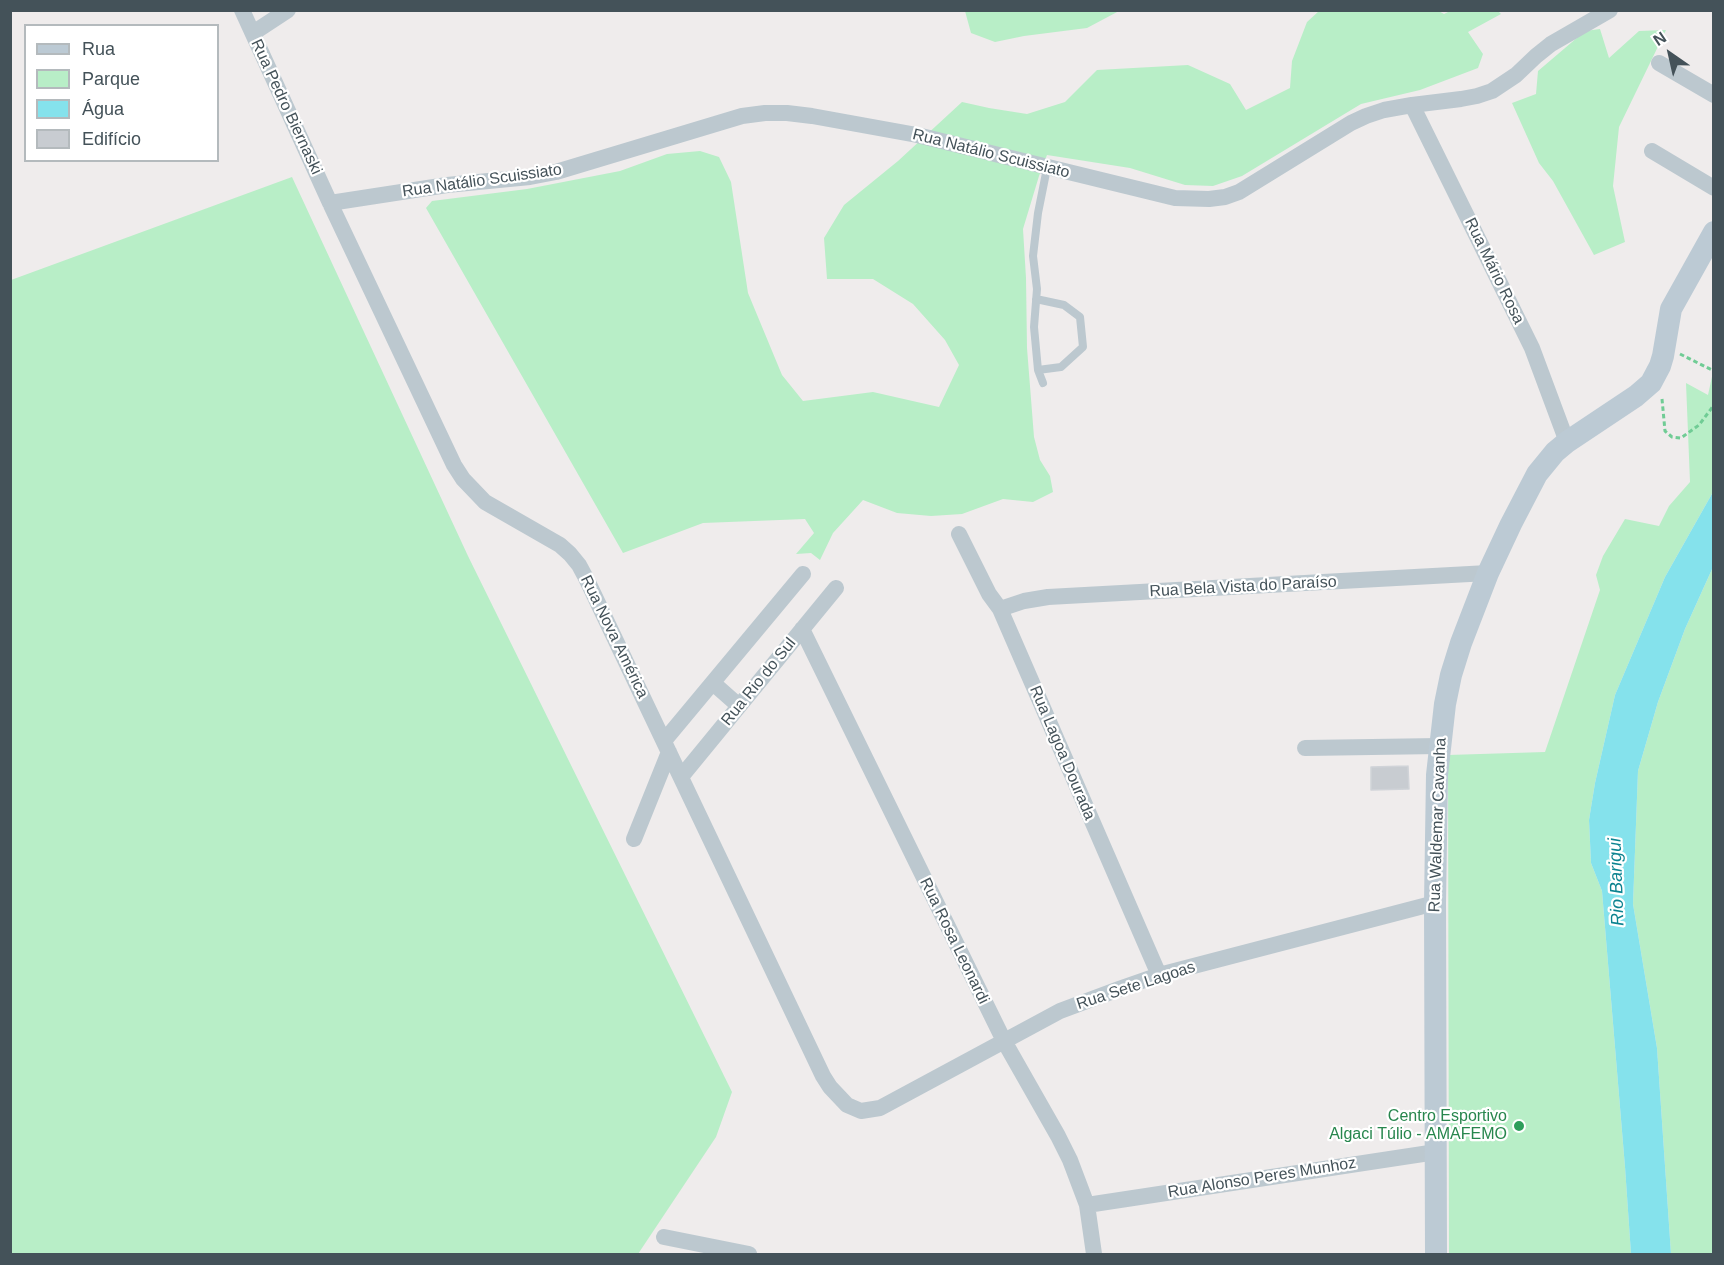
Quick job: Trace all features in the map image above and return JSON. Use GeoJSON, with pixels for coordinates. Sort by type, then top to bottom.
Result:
{"type":"FeatureCollection","features":[{"type":"Feature","properties":{"kind":"street","name":"Rua Pedro Biernaski"},"geometry":{"type":"LineString","coordinates":[[242,10],[330,202]]}},
{"type":"Feature","properties":{"kind":"street"},"geometry":{"type":"LineString","coordinates":[[253,33],[288,10]]}},
{"type":"Feature","properties":{"kind":"street","name":"Rua Natálio Scuissiato"},"geometry":{"type":"LineString","coordinates":[[330,202],[556,172],[721,122],[742,117],[787,113],[891,130],[1175,198],[1195,200],[1225,197],[1257,183],[1359,120],[1384,110],[1461,99],[1492,91],[1516,75],[1551,44],[1610,10]]}},
{"type":"Feature","properties":{"kind":"street"},"geometry":{"type":"LineString","coordinates":[[1659,63],[1713,95]]}},
{"type":"Feature","properties":{"kind":"street","name":"Rua Mário Rosa"},"geometry":{"type":"LineString","coordinates":[[1412,105],[1532,348],[1567,442]]}},
{"type":"Feature","properties":{"kind":"street"},"geometry":{"type":"LineString","coordinates":[[1652,152],[1713,188]]}},
{"type":"Feature","properties":{"kind":"street","name":"Rua Nova América"},"geometry":{"type":"LineString","coordinates":[[330,202],[454,465],[463,479],[485,502],[560,545],[575,560],[586,578],[823,1076],[838,1097],[854,1109]]}},
{"type":"Feature","properties":{"kind":"street","name":"Rua Waldemar Cavanha"},"geometry":{"type":"LineString","coordinates":[[1436,1254],[1437,775],[1439,746],[1451,675],[1488,573],[1537,474],[1555,452],[1567,442],[1645,389],[1651,382],[1662,356],[1671,309],[1713,232]]}},
{"type":"Feature","properties":{"kind":"street","name":"Rua Lagoa Dourada"},"geometry":{"type":"LineString","coordinates":[[959,534],[989,594],[1000,609],[1159,975]]}},
{"type":"Feature","properties":{"kind":"street","name":"Rua Bela Vista do Paraíso"},"geometry":{"type":"LineString","coordinates":[[1000,609],[1024,601],[1048,597],[1488,573]]}},
{"type":"Feature","properties":{"kind":"street"},"geometry":{"type":"LineString","coordinates":[[634,838],[667,747],[713,683],[803,574]]}},
{"type":"Feature","properties":{"kind":"street","name":"Rua Rio do Sul"},"geometry":{"type":"LineString","coordinates":[[681,777],[836,588]]}},
{"type":"Feature","properties":{"kind":"street","name":"Rua Rosa Leonardi"},"geometry":{"type":"LineString","coordinates":[[802,630],[1004,1041],[1066,1152],[1087,1205],[1094,1254]]}},
{"type":"Feature","properties":{"kind":"street"},"geometry":{"type":"LineString","coordinates":[[713,683],[740,706]]}},
{"type":"Feature","properties":{"kind":"street"},"geometry":{"type":"LineString","coordinates":[[1305,748],[1439,746]]}},
{"type":"Feature","properties":{"kind":"street","name":"Rua Sete Lagoas"},"geometry":{"type":"LineString","coordinates":[[854,1109],[869,1111],[886,1105],[1060,1011],[1159,975],[1435,903]]}},
{"type":"Feature","properties":{"kind":"street","name":"Rua Alonso Peres Munhoz"},"geometry":{"type":"LineString","coordinates":[[1087,1205],[1436,1152]]}},
{"type":"Feature","properties":{"kind":"street"},"geometry":{"type":"LineString","coordinates":[[664,1237],[729,1252],[748,1254]]}},
{"type":"Feature","properties":{"kind":"lane"},"geometry":{"type":"LineString","coordinates":[[1043,383],[1038,370],[1034,327],[1037,289],[1033,256],[1038,213],[1047,168]]}},
{"type":"Feature","properties":{"kind":"lane"},"geometry":{"type":"LineString","coordinates":[[1036,299],[1064,305],[1080,317],[1083,347],[1061,367],[1038,370]]}},
{"type":"Feature","properties":{"kind":"path"},"geometry":{"type":"LineString","coordinates":[[1713,371],[1662,356],[1665,431],[1671,437],[1681,438],[1699,425],[1713,405]]}},
{"type":"Feature","properties":{"kind":"green space"},"geometry":{"type":"Polygon","coordinates":[[[965,10],[1119,11],[1087,28],[995,42],[971,33],[965,10]]]}},
{"type":"Feature","properties":{"kind":"green space"},"geometry":{"type":"Polygon","coordinates":[[[1437,10],[1444,14],[1450,11],[1497,10],[1501,14],[1468,32],[1483,54],[1478,68],[1420,90],[1361,104],[1242,176],[1213,186],[1185,185],[1130,168],[1047,155],[1023,229],[1027,348],[1034,437],[1040,460],[1050,476],[1053,492],[1033,502],[1003,499],[962,514],[931,516],[897,513],[863,500],[833,533],[820,560],[811,553],[796,554],[814,533],[805,519],[703,523],[623,553],[426,208],[432,201],[527,189],[620,171],[667,154],[700,151],[719,157],[731,182],[748,293],[782,375],[803,401],[873,392],[939,407],[959,365],[945,340],[913,304],[873,279],[827,279],[824,238],[844,205],[898,161],[962,102],[1027,114],[1065,102],[1097,70],[1188,65],[1230,84],[1246,110],[1290,88],[1292,61],[1307,22],[1319,11],[1437,10]]]}},
{"type":"Feature","properties":{"kind":"green space"},"geometry":{"type":"Polygon","coordinates":[[[1600,29],[1609,58],[1639,31],[1666,30],[1619,127],[1613,186],[1625,242],[1594,255],[1553,181],[1539,163],[1512,103],[1536,94],[1538,71],[1585,31],[1600,29]]]}},
{"type":"Feature","properties":{"kind":"green space"},"geometry":{"type":"Polygon","coordinates":[[[292,177],[468,556],[732,1092],[716,1137],[638,1254],[11,1254],[11,280],[292,177]]]}},
{"type":"Feature","properties":{"kind":"green space","name":"Centro Esportivo Algaci Túlio - AMAFEMO"},"geometry":{"type":"Polygon","coordinates":[[[1713,372],[1713,492],[1665,577],[1615,695],[1589,820],[1591,863],[1602,891],[1631,1254],[1449,1254],[1448,755],[1545,752],[1600,590],[1596,575],[1603,556],[1625,519],[1659,526],[1669,506],[1690,482],[1686,383],[1708,395],[1713,372]]]}},
{"type":"Feature","properties":{"kind":"green space"},"geometry":{"type":"Polygon","coordinates":[[[1713,567],[1713,1254],[1671,1254],[1657,1048],[1633,904],[1638,771],[1658,702],[1685,629],[1713,567]]]}},
{"type":"Feature","properties":{"kind":"water","name":"Rio Barigui"},"geometry":{"type":"Polygon","coordinates":[[[1713,492],[1713,567],[1685,629],[1658,702],[1638,771],[1633,904],[1657,1048],[1671,1254],[1631,1254],[1602,891],[1591,863],[1589,820],[1615,695],[1665,577],[1713,492]]]}},
{"type":"Feature","properties":{"kind":"building"},"geometry":{"type":"Polygon","coordinates":[[[1408,766],[1409,789],[1371,790],[1371,767],[1408,766]]]}},
{"type":"Feature","properties":{"kind":"place","name":"Centro Esportivo Algaci Túlio - AMAFEMO"},"geometry":{"type":"Point","coordinates":[1519,1126]}}]}
